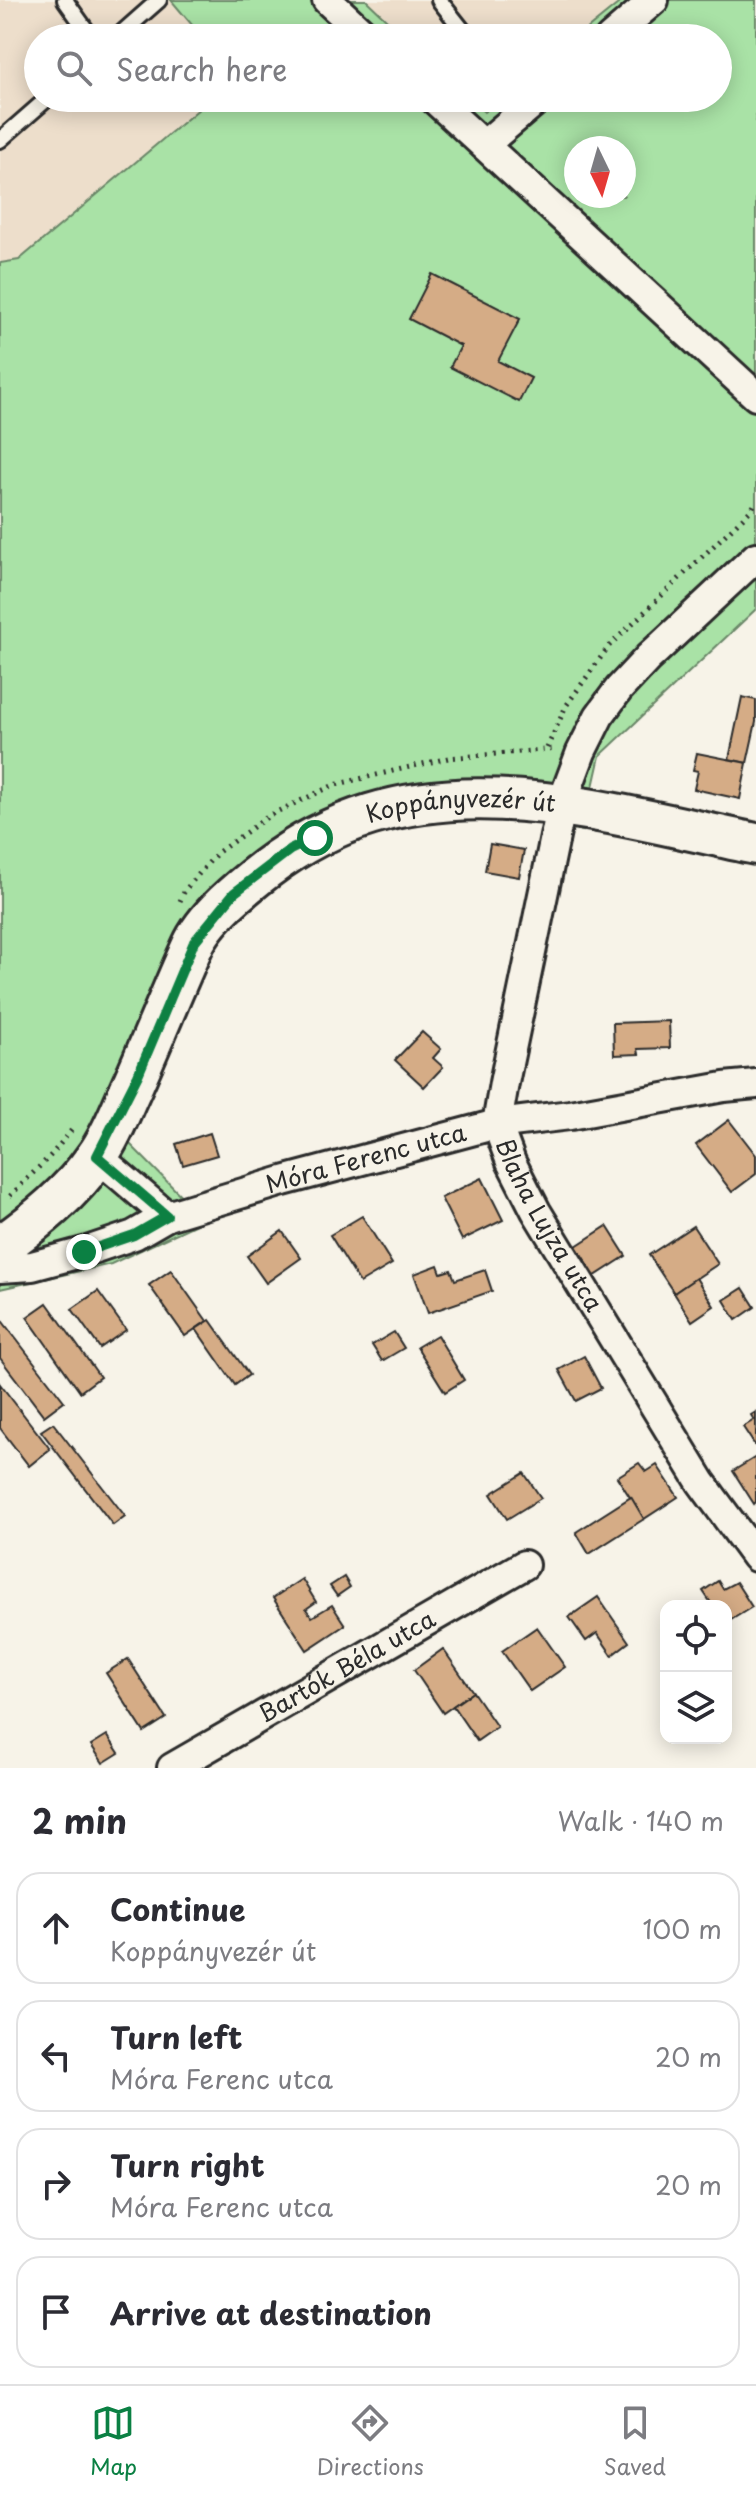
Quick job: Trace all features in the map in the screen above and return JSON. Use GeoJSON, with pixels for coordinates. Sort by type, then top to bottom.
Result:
{"type":"FeatureCollection","features":[{"type":"Feature","properties":{"kind":"street"},"geometry":{"type":"LineString","coordinates":[[327,0],[353,24]]}},
{"type":"Feature","properties":{"kind":"street"},"geometry":{"type":"LineString","coordinates":[[626,24],[654,0]]}},
{"type":"Feature","properties":{"kind":"street"},"geometry":{"type":"LineString","coordinates":[[456,112],[484,145],[756,396]]}},
{"type":"Feature","properties":{"kind":"street"},"geometry":{"type":"LineString","coordinates":[[484,145],[523,112]]}},
{"type":"Feature","properties":{"kind":"street","name":"Blaha Lujza utca"},"geometry":{"type":"LineString","coordinates":[[756,557],[619,689],[599,716],[581,752],[562,803],[497,1124],[511,1162],[536,1211],[701,1482],[756,1557]]}},
{"type":"Feature","properties":{"kind":"street","name":"Koppányvezér út"},"geometry":{"type":"LineString","coordinates":[[0,1247],[34,1223],[69,1191],[97,1156],[138,1075],[194,942],[234,893],[290,850],[340,826],[395,808],[424,802],[488,798],[562,803],[756,844]]}},
{"type":"Feature","properties":{"kind":"street","name":"Móra Ferenc utca"},"geometry":{"type":"LineString","coordinates":[[0,1268],[32,1266],[84,1252],[134,1235],[167,1216],[283,1181],[497,1124],[756,1084]]}},
{"type":"Feature","properties":{"kind":"street"},"geometry":{"type":"LineString","coordinates":[[97,1156],[167,1216]]}},
{"type":"Feature","properties":{"kind":"street","name":"Bartók Béla utca"},"geometry":{"type":"LineString","coordinates":[[172,1768],[524,1565]]}},
{"type":"Feature","properties":{"kind":"lane"},"geometry":{"type":"LineString","coordinates":[[65,0],[82,24]]}},
{"type":"Feature","properties":{"kind":"lane"},"geometry":{"type":"LineString","coordinates":[[132,24],[159,0]]}},
{"type":"Feature","properties":{"kind":"lane"},"geometry":{"type":"LineString","coordinates":[[439,0],[458,24]]}},
{"type":"Feature","properties":{"kind":"lane"},"geometry":{"type":"LineString","coordinates":[[0,140],[32,112]]}},
{"type":"Feature","properties":{"kind":"path"},"geometry":{"type":"LineString","coordinates":[[547,748],[566,706],[609,646],[752,509],[756,501]]}},
{"type":"Feature","properties":{"kind":"path"},"geometry":{"type":"LineString","coordinates":[[448,758],[547,748],[581,752]]}},
{"type":"Feature","properties":{"kind":"shaded area"},"geometry":{"type":"Polygon","coordinates":[[[0,0],[171,0],[191,24],[24,24],[24,112],[195,112],[19,261],[0,263],[0,0]]]}},
{"type":"Feature","properties":{"kind":"shaded area"},"geometry":{"type":"Polygon","coordinates":[[[366,0],[623,0],[593,24],[391,24],[366,0]]]}},
{"type":"Feature","properties":{"kind":"green space"},"geometry":{"type":"Polygon","coordinates":[[[171,0],[366,0],[391,24],[191,24],[171,0]]]}},
{"type":"Feature","properties":{"kind":"green space"},"geometry":{"type":"Polygon","coordinates":[[[623,0],[756,0],[756,609],[600,756],[583,831],[478,810],[394,821],[309,855],[247,900],[208,949],[127,1141],[205,1220],[111,1264],[0,1289],[0,263],[19,260],[195,112],[732,112],[732,24],[593,24],[623,0]]]}},
{"type":"Feature","properties":{"kind":"building"},"geometry":{"type":"Polygon","coordinates":[[[432,274],[520,319],[498,361],[531,378],[519,402],[450,367],[461,346],[409,319],[432,274]]]}},
{"type":"Feature","properties":{"kind":"building"},"geometry":{"type":"Polygon","coordinates":[[[742,697],[756,700],[756,722],[747,763],[729,759],[742,697]]]}},
{"type":"Feature","properties":{"kind":"building"},"geometry":{"type":"Polygon","coordinates":[[[697,753],[747,763],[740,799],[694,789],[698,771],[693,770],[697,753]]]}},
{"type":"Feature","properties":{"kind":"building"},"geometry":{"type":"Polygon","coordinates":[[[490,844],[524,850],[519,877],[485,871],[490,844]]]}},
{"type":"Feature","properties":{"kind":"building"},"geometry":{"type":"Polygon","coordinates":[[[669,1021],[670,1048],[638,1049],[639,1054],[614,1055],[613,1023],[669,1021]]]}},
{"type":"Feature","properties":{"kind":"building"},"geometry":{"type":"Polygon","coordinates":[[[422,1032],[441,1049],[433,1058],[443,1067],[424,1087],[395,1060],[422,1032]]]}},
{"type":"Feature","properties":{"kind":"building"},"geometry":{"type":"Polygon","coordinates":[[[729,1120],[756,1155],[756,1174],[732,1192],[696,1145],[729,1120]]]}},
{"type":"Feature","properties":{"kind":"building"},"geometry":{"type":"Polygon","coordinates":[[[210,1133],[217,1155],[183,1165],[176,1144],[210,1133]]]}},
{"type":"Feature","properties":{"kind":"building"},"geometry":{"type":"Polygon","coordinates":[[[482,1178],[503,1220],[462,1240],[441,1198],[482,1178]]]}},
{"type":"Feature","properties":{"kind":"building"},"geometry":{"type":"Polygon","coordinates":[[[362,1216],[392,1264],[360,1283],[330,1235],[362,1216]]]}},
{"type":"Feature","properties":{"kind":"building"},"geometry":{"type":"Polygon","coordinates":[[[607,1226],[626,1256],[595,1276],[576,1246],[607,1226]]]}},
{"type":"Feature","properties":{"kind":"building"},"geometry":{"type":"Polygon","coordinates":[[[693,1226],[718,1264],[674,1293],[649,1255],[693,1226]]]}},
{"type":"Feature","properties":{"kind":"building"},"geometry":{"type":"Polygon","coordinates":[[[282,1231],[301,1258],[266,1283],[247,1256],[282,1231]]]}},
{"type":"Feature","properties":{"kind":"building"},"geometry":{"type":"Polygon","coordinates":[[[438,1265],[441,1273],[451,1270],[455,1280],[485,1270],[492,1291],[428,1313],[414,1274],[438,1265]]]}},
{"type":"Feature","properties":{"kind":"building"},"geometry":{"type":"Polygon","coordinates":[[[171,1270],[207,1321],[185,1336],[149,1285],[171,1270]]]}},
{"type":"Feature","properties":{"kind":"building"},"geometry":{"type":"Polygon","coordinates":[[[696,1278],[714,1306],[692,1321],[674,1293],[696,1278]]]}},
{"type":"Feature","properties":{"kind":"building"},"geometry":{"type":"Polygon","coordinates":[[[743,1288],[755,1307],[736,1320],[724,1300],[743,1288]]]}},
{"type":"Feature","properties":{"kind":"building"},"geometry":{"type":"Polygon","coordinates":[[[98,1291],[126,1330],[100,1348],[72,1309],[98,1291]]]}},
{"type":"Feature","properties":{"kind":"building"},"geometry":{"type":"Polygon","coordinates":[[[47,1303],[100,1377],[80,1392],[27,1317],[47,1303]]]}},
{"type":"Feature","properties":{"kind":"building"},"geometry":{"type":"Polygon","coordinates":[[[0,1318],[64,1401],[44,1416],[0,1358],[0,1318]]]}},
{"type":"Feature","properties":{"kind":"building"},"geometry":{"type":"Polygon","coordinates":[[[210,1320],[249,1375],[235,1385],[196,1329],[210,1320]]]}},
{"type":"Feature","properties":{"kind":"building"},"geometry":{"type":"Polygon","coordinates":[[[394,1332],[404,1348],[382,1361],[372,1345],[394,1332]]]}},
{"type":"Feature","properties":{"kind":"building"},"geometry":{"type":"Polygon","coordinates":[[[437,1335],[464,1380],[445,1392],[417,1347],[437,1335]]]}},
{"type":"Feature","properties":{"kind":"building"},"geometry":{"type":"Polygon","coordinates":[[[584,1356],[601,1388],[576,1401],[559,1370],[584,1356]]]}},
{"type":"Feature","properties":{"kind":"building"},"geometry":{"type":"Polygon","coordinates":[[[0,1384],[50,1449],[29,1466],[0,1428],[0,1384]]]}},
{"type":"Feature","properties":{"kind":"building"},"geometry":{"type":"Polygon","coordinates":[[[756,1412],[756,1447],[743,1427],[754,1420],[751,1415],[756,1412]]]}},
{"type":"Feature","properties":{"kind":"building"},"geometry":{"type":"Polygon","coordinates":[[[53,1423],[125,1516],[113,1525],[41,1431],[53,1423]]]}},
{"type":"Feature","properties":{"kind":"building"},"geometry":{"type":"Polygon","coordinates":[[[756,1457],[756,1502],[754,1504],[733,1471],[756,1457]]]}},
{"type":"Feature","properties":{"kind":"building"},"geometry":{"type":"Polygon","coordinates":[[[639,1463],[646,1472],[657,1465],[678,1497],[644,1519],[617,1477],[639,1463]]]}},
{"type":"Feature","properties":{"kind":"building"},"geometry":{"type":"Polygon","coordinates":[[[524,1473],[541,1498],[507,1519],[491,1494],[524,1473]]]}},
{"type":"Feature","properties":{"kind":"building"},"geometry":{"type":"Polygon","coordinates":[[[631,1497],[644,1519],[589,1554],[576,1532],[631,1497]]]}},
{"type":"Feature","properties":{"kind":"building"},"geometry":{"type":"Polygon","coordinates":[[[344,1577],[350,1587],[337,1596],[330,1586],[344,1577]]]}},
{"type":"Feature","properties":{"kind":"building"},"geometry":{"type":"Polygon","coordinates":[[[302,1579],[316,1602],[306,1609],[312,1617],[332,1605],[345,1625],[307,1650],[273,1598],[302,1579]]]}},
{"type":"Feature","properties":{"kind":"building"},"geometry":{"type":"Polygon","coordinates":[[[718,1581],[723,1589],[736,1582],[752,1607],[732,1619],[732,1600],[709,1600],[703,1591],[718,1581]]]}},
{"type":"Feature","properties":{"kind":"building"},"geometry":{"type":"Polygon","coordinates":[[[598,1597],[629,1642],[612,1655],[597,1633],[586,1641],[569,1617],[598,1597]]]}},
{"type":"Feature","properties":{"kind":"building"},"geometry":{"type":"Polygon","coordinates":[[[537,1627],[565,1667],[530,1691],[502,1651],[537,1627]]]}},
{"type":"Feature","properties":{"kind":"building"},"geometry":{"type":"Polygon","coordinates":[[[443,1649],[473,1692],[443,1713],[414,1670],[443,1649]]]}},
{"type":"Feature","properties":{"kind":"building"},"geometry":{"type":"Polygon","coordinates":[[[128,1659],[166,1718],[144,1732],[106,1673],[128,1659]]]}},
{"type":"Feature","properties":{"kind":"building"},"geometry":{"type":"Polygon","coordinates":[[[473,1692],[497,1727],[477,1741],[453,1706],[473,1692]]]}},
{"type":"Feature","properties":{"kind":"building"},"geometry":{"type":"Polygon","coordinates":[[[107,1735],[119,1753],[103,1763],[91,1745],[107,1735]]]}},
{"type":"Feature","properties":{"kind":"route"},"geometry":{"type":"LineString","coordinates":[[84,1252],[134,1235],[167,1216],[97,1156],[138,1075],[194,942],[234,893],[290,850],[315,838]]}}]}
